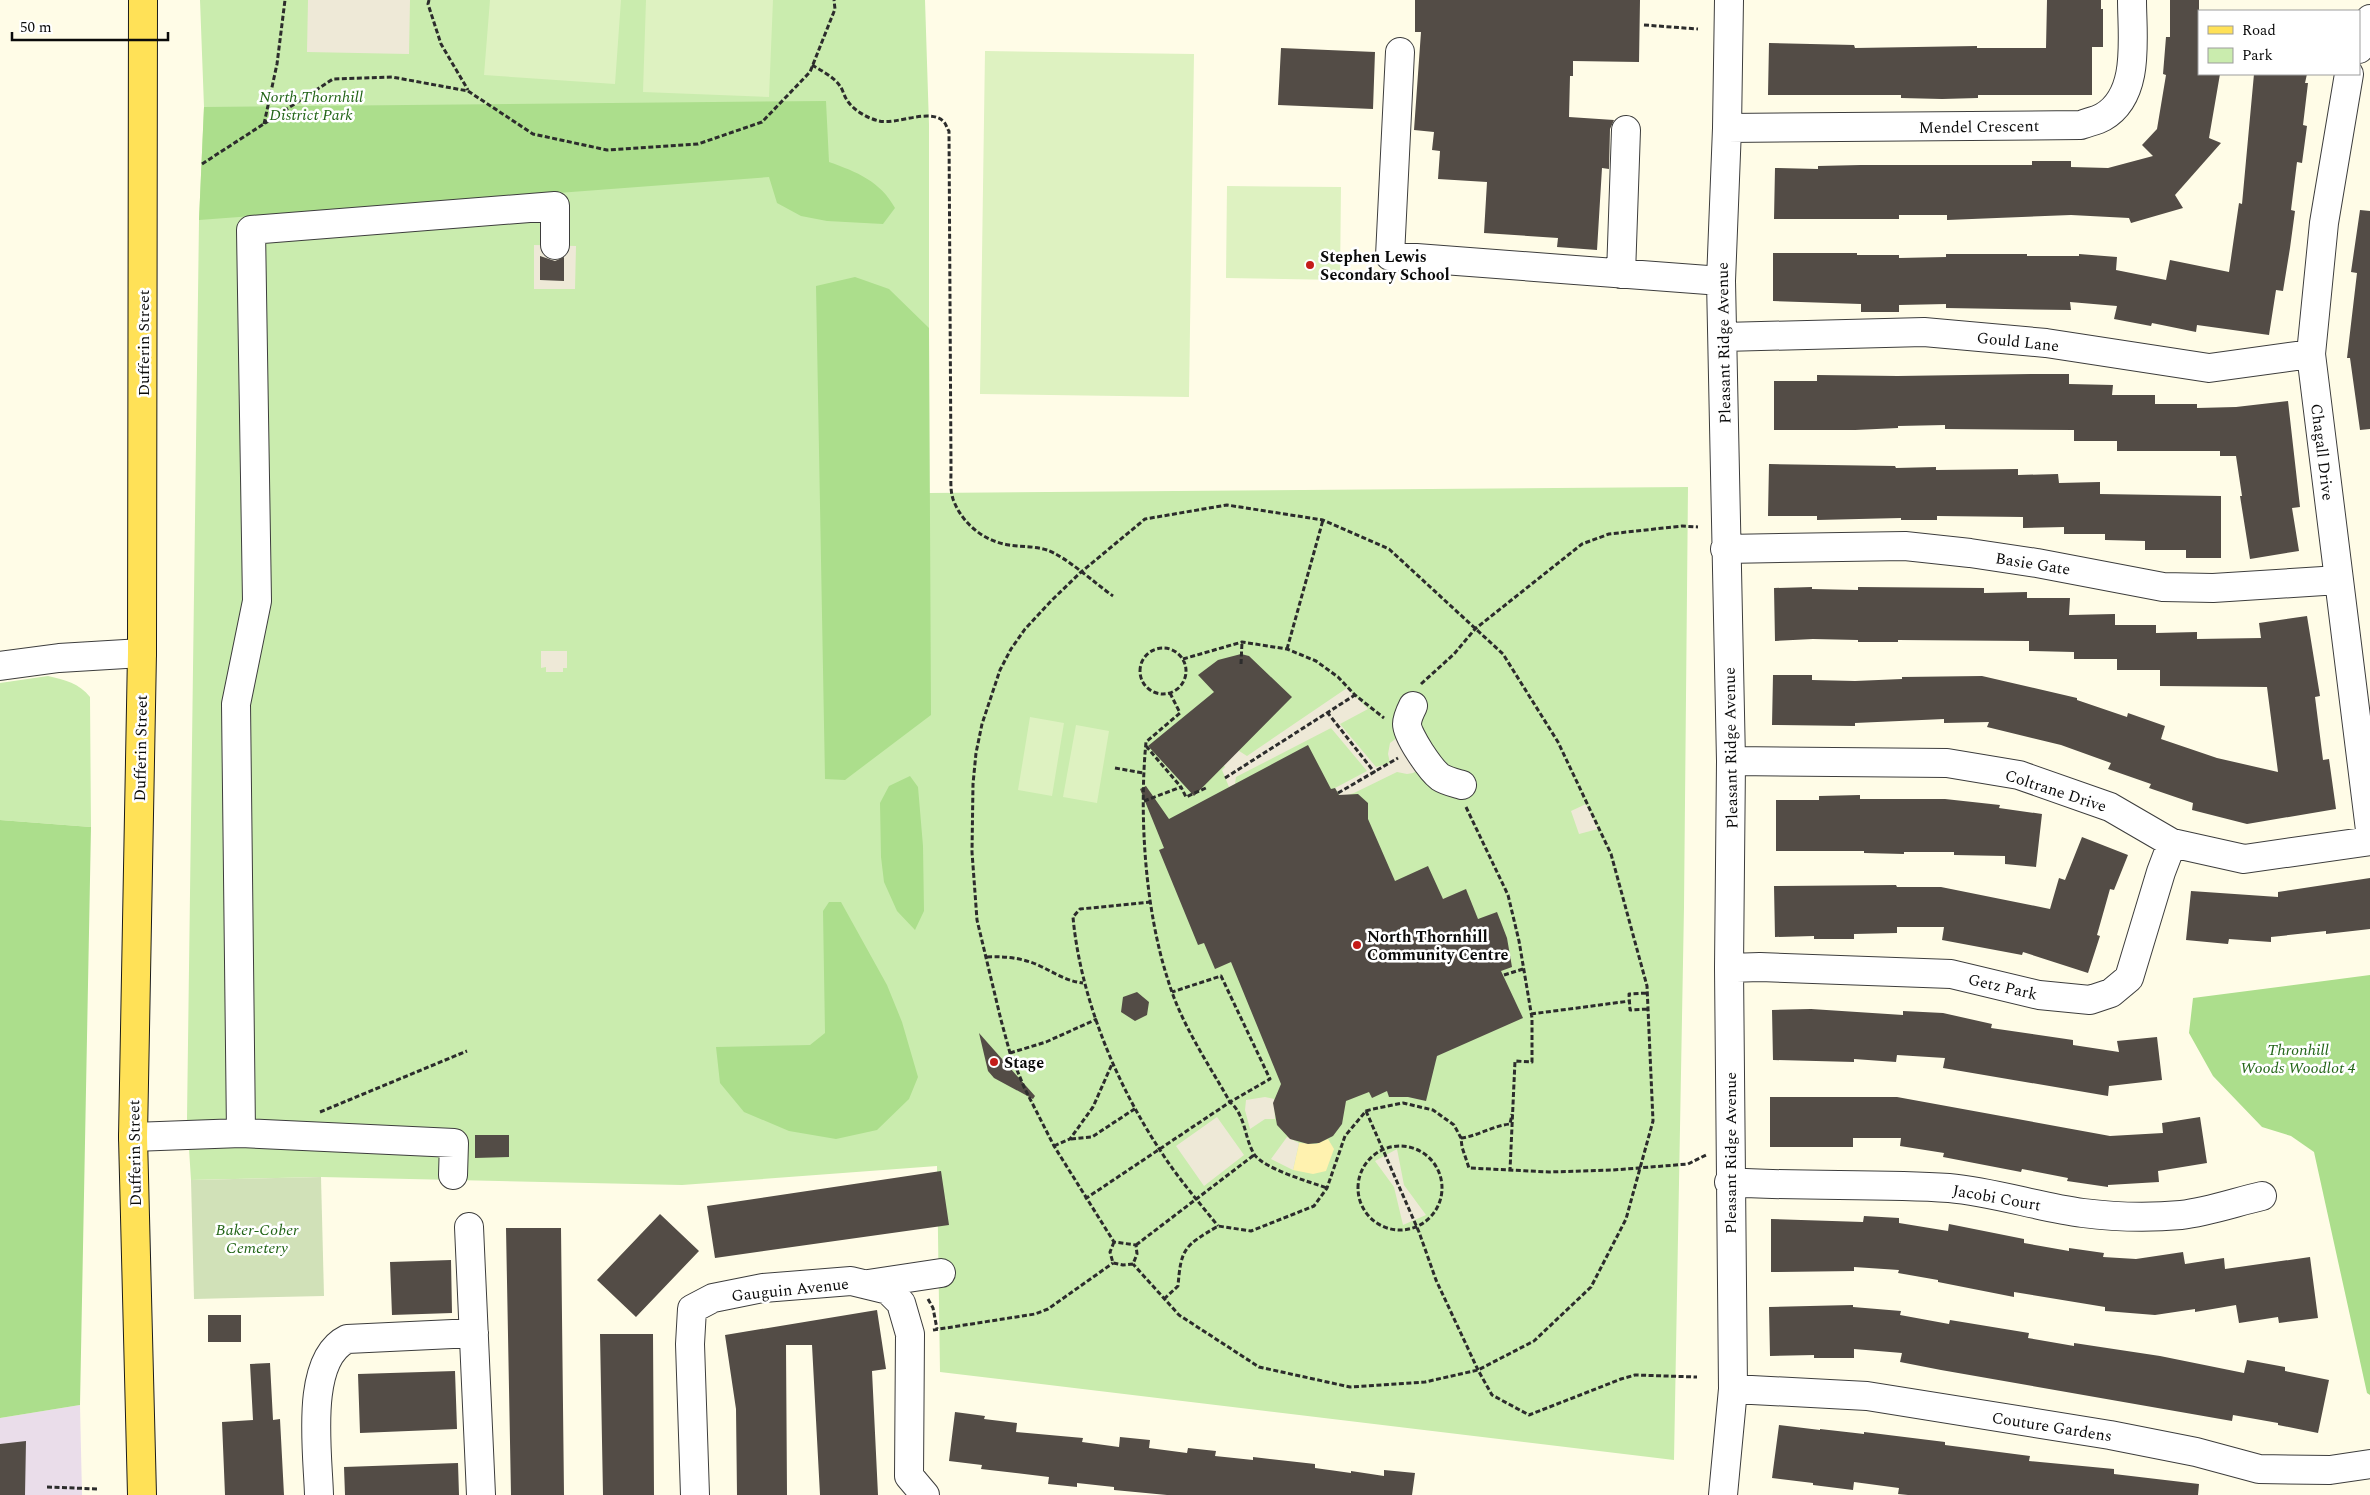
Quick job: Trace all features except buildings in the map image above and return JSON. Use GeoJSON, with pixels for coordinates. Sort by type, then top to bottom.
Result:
{"type":"FeatureCollection","features":[{"type":"Feature","properties":{"kind":"main road","name":"Dufferin Street"},"geometry":{"type":"LineString","coordinates":[[142,1495],[133,1138],[142,653],[143,0]]}},
{"type":"Feature","properties":{"kind":"street","name":"Pleasant Ridge Avenue"},"geometry":{"type":"LineString","coordinates":[[1723,1495],[1732,1389],[1728,968],[1731,761],[1725,550],[1721,281],[1727,128],[1729,0]]}},
{"type":"Feature","properties":{"kind":"street","name":"Mendel Crescent"},"geometry":{"type":"LineString","coordinates":[[1727,128],[2081,125],[2102,118],[2117,106],[2128,86],[2132,59],[2132,0]]}},
{"type":"Feature","properties":{"kind":"street"},"geometry":{"type":"LineString","coordinates":[[2360,45],[2370,19]]}},
{"type":"Feature","properties":{"kind":"street"},"geometry":{"type":"LineString","coordinates":[[1400,52],[1390,256],[1721,281]]}},
{"type":"Feature","properties":{"kind":"street","name":"Chagall Drive"},"geometry":{"type":"LineString","coordinates":[[2349,75],[2324,223],[2311,354],[2370,830]]}},
{"type":"Feature","properties":{"kind":"street"},"geometry":{"type":"LineString","coordinates":[[1621,274],[1626,130]]}},
{"type":"Feature","properties":{"kind":"street"},"geometry":{"type":"LineString","coordinates":[[241,1133],[236,704],[257,601],[251,230],[555,206],[555,246]]}},
{"type":"Feature","properties":{"kind":"street","name":"Gould Lane"},"geometry":{"type":"LineString","coordinates":[[1723,337],[1924,332],[2046,343],[2209,368],[2311,354]]}},
{"type":"Feature","properties":{"kind":"street","name":"Basie Gate"},"geometry":{"type":"LineString","coordinates":[[1725,550],[1905,546],[2018,560],[2163,587],[2213,588],[2339,580]]}},
{"type":"Feature","properties":{"kind":"street"},"geometry":{"type":"LineString","coordinates":[[0,666],[60,658],[142,653]]}},
{"type":"Feature","properties":{"kind":"street"},"geometry":{"type":"LineString","coordinates":[[1407,702],[1407,726],[1410,735],[1434,771],[1463,794]]}},
{"type":"Feature","properties":{"kind":"street","name":"Coltrane Drive"},"geometry":{"type":"LineString","coordinates":[[1731,761],[1947,763],[2019,774],[2110,807],[2172,843],[2244,859],[2370,841]]}},
{"type":"Feature","properties":{"kind":"street","name":"Getz Park"},"geometry":{"type":"LineString","coordinates":[[1728,968],[1760,967],[1951,974],[2040,996],[2090,1000],[2111,993],[2129,978],[2161,872],[2172,843]]}},
{"type":"Feature","properties":{"kind":"street"},"geometry":{"type":"LineString","coordinates":[[133,1138],[241,1133],[454,1143],[453,1175]]}},
{"type":"Feature","properties":{"kind":"street","name":"Jacobi Court"},"geometry":{"type":"LineString","coordinates":[[1730,1182],[1759,1184],[1852,1183],[1950,1188],[2017,1199],[2081,1213],[2129,1217],[2183,1215],[2262,1196]]}},
{"type":"Feature","properties":{"kind":"street"},"geometry":{"type":"LineString","coordinates":[[469,1227],[481,1495]]}},
{"type":"Feature","properties":{"kind":"street"},"geometry":{"type":"LineString","coordinates":[[868,1284],[941,1273]]}},
{"type":"Feature","properties":{"kind":"street","name":"Gauguin Avenue"},"geometry":{"type":"LineString","coordinates":[[695,1495],[690,1344],[692,1308],[713,1298],[764,1288],[851,1281],[888,1290],[901,1303],[910,1334],[909,1476],[925,1495]]}},
{"type":"Feature","properties":{"kind":"street"},"geometry":{"type":"LineString","coordinates":[[319,1495],[317,1394],[323,1368],[336,1346],[347,1339],[474,1332]]}},
{"type":"Feature","properties":{"kind":"street","name":"Couture Gardens"},"geometry":{"type":"LineString","coordinates":[[1732,1389],[1867,1396],[2110,1435],[2196,1452],[2259,1469],[2330,1470],[2370,1464]]}},
{"type":"Feature","properties":{"kind":"path"},"geometry":{"type":"LineString","coordinates":[[264,124],[277,64],[285,0]]}},
{"type":"Feature","properties":{"kind":"path"},"geometry":{"type":"LineString","coordinates":[[429,0],[428,4],[441,44],[468,91]]}},
{"type":"Feature","properties":{"kind":"path"},"geometry":{"type":"LineString","coordinates":[[202,164],[333,79],[392,77],[468,91],[533,134],[607,150],[698,144],[762,122],[810,72],[835,9],[834,0]]}},
{"type":"Feature","properties":{"kind":"path"},"geometry":{"type":"LineString","coordinates":[[1644,25],[1698,29]]}},
{"type":"Feature","properties":{"kind":"path"},"geometry":{"type":"LineString","coordinates":[[812,66],[826,73],[840,85],[848,102],[856,110],[868,116],[879,121],[933,116],[943,121],[949,131],[951,459],[953,498],[966,522],[984,537],[1008,545],[1046,550],[1061,556],[1080,573],[1113,596]]}},
{"type":"Feature","properties":{"kind":"path"},"geometry":{"type":"LineString","coordinates":[[1133,1264],[1179,1315],[1259,1367],[1350,1387],[1425,1382],[1478,1370],[1534,1341],[1591,1287],[1626,1219],[1653,1121],[1646,986],[1611,854],[1558,742],[1503,654],[1389,550],[1323,520],[1227,505],[1145,519],[1080,573],[1025,629],[1011,649],[1000,670],[982,724],[973,784],[972,852],[977,920],[1010,1053],[1054,1146],[1085,1199],[1114,1242],[1136,1245],[1254,1155]]}},
{"type":"Feature","properties":{"kind":"path"},"geometry":{"type":"LineString","coordinates":[[1287,649],[1323,520]]}},
{"type":"Feature","properties":{"kind":"path"},"geometry":{"type":"LineString","coordinates":[[1383,717],[1407,702],[1454,654],[1474,629],[1582,544],[1608,534],[1682,526],[1698,527]]}},
{"type":"Feature","properties":{"kind":"path"},"geometry":{"type":"LineString","coordinates":[[1241,664],[1242,642]]}},
{"type":"Feature","properties":{"kind":"path"},"geometry":{"type":"LineString","coordinates":[[1182,659],[1242,642],[1287,649],[1316,661],[1338,677],[1355,695],[1383,717],[1388,724]]}},
{"type":"Feature","properties":{"kind":"path"},"geometry":{"type":"LineString","coordinates":[[1160,648],[1173,650],[1182,659],[1186,668],[1185,679],[1179,688],[1170,693],[1158,694],[1147,687],[1141,676],[1141,663],[1149,653],[1160,648]]}},
{"type":"Feature","properties":{"kind":"path"},"geometry":{"type":"LineString","coordinates":[[1170,693],[1180,713],[1146,742],[1143,773],[1151,902],[1168,980],[1190,1034],[1230,1102],[1238,1109],[1254,1155],[1268,1164],[1327,1188]]}},
{"type":"Feature","properties":{"kind":"path"},"geometry":{"type":"LineString","coordinates":[[1225,778],[1355,695]]}},
{"type":"Feature","properties":{"kind":"path"},"geometry":{"type":"LineString","coordinates":[[1328,712],[1375,773]]}},
{"type":"Feature","properties":{"kind":"path"},"geometry":{"type":"LineString","coordinates":[[1146,745],[1181,787],[1186,797],[1208,786]]}},
{"type":"Feature","properties":{"kind":"path"},"geometry":{"type":"LineString","coordinates":[[1338,793],[1391,763]]}},
{"type":"Feature","properties":{"kind":"path"},"geometry":{"type":"LineString","coordinates":[[1115,768],[1143,773]]}},
{"type":"Feature","properties":{"kind":"path"},"geometry":{"type":"LineString","coordinates":[[1144,801],[1181,787]]}},
{"type":"Feature","properties":{"kind":"path"},"geometry":{"type":"LineString","coordinates":[[1463,794],[1508,895],[1519,941],[1531,1014],[1532,1062],[1515,1061],[1510,1170]]}},
{"type":"Feature","properties":{"kind":"path"},"geometry":{"type":"LineString","coordinates":[[1151,902],[1080,909],[1073,917],[1075,947],[1083,983],[1112,1063],[1160,1150],[1218,1226]]}},
{"type":"Feature","properties":{"kind":"path"},"geometry":{"type":"LineString","coordinates":[[987,956],[1021,958],[1039,965],[1068,981],[1083,983]]}},
{"type":"Feature","properties":{"kind":"path"},"geometry":{"type":"LineString","coordinates":[[1504,976],[1523,969]]}},
{"type":"Feature","properties":{"kind":"path"},"geometry":{"type":"LineString","coordinates":[[1085,1199],[1230,1102],[1270,1079],[1222,976],[1172,992]]}},
{"type":"Feature","properties":{"kind":"path"},"geometry":{"type":"LineString","coordinates":[[1646,993],[1629,994],[1630,1010],[1648,1008]]}},
{"type":"Feature","properties":{"kind":"path"},"geometry":{"type":"LineString","coordinates":[[1531,1014],[1630,1001]]}},
{"type":"Feature","properties":{"kind":"path"},"geometry":{"type":"LineString","coordinates":[[1010,1053],[1046,1042],[1097,1019]]}},
{"type":"Feature","properties":{"kind":"path"},"geometry":{"type":"LineString","coordinates":[[311,1115],[468,1051]]}},
{"type":"Feature","properties":{"kind":"path"},"geometry":{"type":"LineString","coordinates":[[1070,1139],[1093,1107],[1105,1074],[1112,1063]]}},
{"type":"Feature","properties":{"kind":"path"},"geometry":{"type":"LineString","coordinates":[[1164,1299],[1178,1286],[1180,1264],[1188,1244],[1218,1226],[1251,1231],[1314,1206],[1327,1188],[1345,1136],[1366,1110],[1403,1104],[1433,1110],[1454,1125],[1461,1138],[1468,1168],[1558,1171],[1640,1168],[1688,1164],[1706,1155]]}},
{"type":"Feature","properties":{"kind":"path"},"geometry":{"type":"LineString","coordinates":[[1054,1146],[1070,1139],[1092,1137],[1136,1108]]}},
{"type":"Feature","properties":{"kind":"path"},"geometry":{"type":"LineString","coordinates":[[1366,1110],[1436,1280],[1478,1370],[1492,1395],[1529,1416],[1620,1379],[1635,1375],[1697,1377]]}},
{"type":"Feature","properties":{"kind":"path"},"geometry":{"type":"LineString","coordinates":[[1461,1138],[1473,1136],[1493,1126],[1510,1124],[1512,1113]]}},
{"type":"Feature","properties":{"kind":"path"},"geometry":{"type":"LineString","coordinates":[[1398,1146],[1414,1148],[1427,1156],[1437,1168],[1441,1184],[1438,1204],[1429,1217],[1415,1226],[1401,1229],[1386,1227],[1372,1219],[1361,1204],[1358,1186],[1361,1171],[1370,1158],[1383,1149],[1398,1146]]}},
{"type":"Feature","properties":{"kind":"path"},"geometry":{"type":"LineString","coordinates":[[1113,1263],[1110,1252],[1114,1242]]}},
{"type":"Feature","properties":{"kind":"path"},"geometry":{"type":"LineString","coordinates":[[1133,1264],[1137,1254],[1136,1245]]}},
{"type":"Feature","properties":{"kind":"path"},"geometry":{"type":"LineString","coordinates":[[1113,1263],[1123,1266],[1133,1264]]}},
{"type":"Feature","properties":{"kind":"path"},"geometry":{"type":"LineString","coordinates":[[910,1334],[1035,1314],[1048,1309],[1113,1263]]}},
{"type":"Feature","properties":{"kind":"path"},"geometry":{"type":"LineString","coordinates":[[924,1295],[933,1308],[937,1329]]}},
{"type":"Feature","properties":{"kind":"path"},"geometry":{"type":"LineString","coordinates":[[47,1487],[99,1489]]}},
{"type":"Feature","properties":{"kind":"shaded area"},"geometry":{"type":"Polygon","coordinates":[[[308,0],[410,0],[409,54],[307,52],[308,0]]]}},
{"type":"Feature","properties":{"kind":"shaded area"},"geometry":{"type":"Polygon","coordinates":[[[534,245],[576,246],[575,289],[534,289],[534,245]]]}},
{"type":"Feature","properties":{"kind":"shaded area"},"geometry":{"type":"Polygon","coordinates":[[[541,651],[567,651],[567,668],[563,668],[563,672],[546,672],[546,667],[541,668],[541,651]]]}},
{"type":"Feature","properties":{"kind":"shaded area"},"geometry":{"type":"Polygon","coordinates":[[[1347,688],[1368,709],[1340,724],[1376,767],[1390,763],[1388,754],[1390,743],[1402,734],[1425,766],[1413,773],[1397,772],[1354,793],[1341,797],[1335,788],[1367,771],[1331,728],[1236,777],[1235,784],[1229,787],[1222,770],[1225,767],[1223,764],[1236,749],[1247,756],[1347,688]]]}},
{"type":"Feature","properties":{"kind":"shaded area"},"geometry":{"type":"Polygon","coordinates":[[[1586,804],[1598,829],[1579,834],[1571,811],[1586,804]]]}},
{"type":"Feature","properties":{"kind":"shaded area"},"geometry":{"type":"Polygon","coordinates":[[[1265,1097],[1274,1099],[1275,1119],[1265,1119],[1250,1129],[1245,1110],[1246,1100],[1265,1097]]]}},
{"type":"Feature","properties":{"kind":"shaded area"},"geometry":{"type":"Polygon","coordinates":[[[1217,1117],[1244,1155],[1204,1186],[1176,1146],[1217,1117]]]}},
{"type":"Feature","properties":{"kind":"shaded area"},"geometry":{"type":"Polygon","coordinates":[[[1287,1137],[1299,1143],[1293,1170],[1271,1159],[1287,1137]]]}},
{"type":"Feature","properties":{"kind":"shaded area"},"geometry":{"type":"Polygon","coordinates":[[[1397,1149],[1404,1185],[1426,1215],[1403,1225],[1394,1187],[1375,1161],[1397,1149]]]}},
{"type":"Feature","properties":{"kind":"shaded area"},"geometry":{"type":"Polygon","coordinates":[[[80,1405],[82,1495],[0,1495],[0,1418],[80,1405]]]}},
{"type":"Feature","properties":{"kind":"green space","name":"North Thornhill District Park"},"geometry":{"type":"Polygon","coordinates":[[[200,0],[925,0],[929,125],[929,493],[1688,487],[1684,907],[1674,1460],[940,1372],[937,1166],[682,1185],[321,1177],[191,1180],[187,1118],[199,220],[204,107],[200,0]]]}},
{"type":"Feature","properties":{"kind":"green space"},"geometry":{"type":"Polygon","coordinates":[[[490,0],[621,0],[615,84],[484,75],[490,0]]]}},
{"type":"Feature","properties":{"kind":"green space"},"geometry":{"type":"Polygon","coordinates":[[[646,0],[773,0],[769,97],[643,92],[646,0]]]}},
{"type":"Feature","properties":{"kind":"green space"},"geometry":{"type":"Polygon","coordinates":[[[985,51],[1194,54],[1189,397],[980,394],[985,51]]]}},
{"type":"Feature","properties":{"kind":"green space"},"geometry":{"type":"Polygon","coordinates":[[[826,101],[829,162],[867,179],[875,184],[889,199],[895,208],[883,224],[827,221],[801,216],[777,203],[769,177],[199,220],[204,107],[826,101]]]}},
{"type":"Feature","properties":{"kind":"green space"},"geometry":{"type":"Polygon","coordinates":[[[1227,186],[1341,187],[1340,280],[1226,278],[1227,186]]]}},
{"type":"Feature","properties":{"kind":"green space"},"geometry":{"type":"Polygon","coordinates":[[[855,277],[889,289],[929,328],[931,715],[845,780],[825,779],[816,286],[855,277]]]}},
{"type":"Feature","properties":{"kind":"green space"},"geometry":{"type":"Polygon","coordinates":[[[48,676],[76,685],[90,697],[91,827],[0,820],[0,683],[48,676]]]}},
{"type":"Feature","properties":{"kind":"green space"},"geometry":{"type":"Polygon","coordinates":[[[1030,717],[1064,723],[1052,796],[1018,790],[1030,717]]]}},
{"type":"Feature","properties":{"kind":"green space"},"geometry":{"type":"Polygon","coordinates":[[[1076,725],[1109,731],[1097,803],[1063,797],[1076,725]]]}},
{"type":"Feature","properties":{"kind":"green space"},"geometry":{"type":"Polygon","coordinates":[[[910,776],[918,787],[923,846],[924,911],[915,930],[897,911],[884,882],[881,857],[880,803],[889,786],[910,776]]]}},
{"type":"Feature","properties":{"kind":"green space"},"geometry":{"type":"Polygon","coordinates":[[[0,820],[91,827],[80,1405],[0,1418],[0,820]]]}},
{"type":"Feature","properties":{"kind":"green space"},"geometry":{"type":"Polygon","coordinates":[[[829,902],[841,902],[887,985],[902,1022],[918,1077],[909,1099],[877,1130],[836,1139],[789,1131],[744,1112],[720,1083],[716,1047],[810,1045],[825,1033],[823,911],[829,902]]]}},
{"type":"Feature","properties":{"kind":"green space","name":"Thronhill Woods Woodlot 4"},"geometry":{"type":"Polygon","coordinates":[[[2370,975],[2370,1395],[2367,1393],[2314,1152],[2291,1136],[2262,1127],[2213,1076],[2189,1033],[2193,998],[2370,975]]]}},
{"type":"Feature","properties":{"kind":"green space","name":"Baker-Cober Cemetery"},"geometry":{"type":"Polygon","coordinates":[[[321,1177],[324,1296],[194,1299],[191,1180],[321,1177]]]}},
{"type":"Feature","properties":{"kind":"sand"},"geometry":{"type":"Polygon","coordinates":[[[1328,1139],[1334,1149],[1326,1171],[1313,1174],[1293,1170],[1299,1143],[1316,1144],[1328,1139]]]}},
{"type":"Feature","properties":{"kind":"place","name":"Stephen Lewis Secondary School"},"geometry":{"type":"Point","coordinates":[1310,265]}},
{"type":"Feature","properties":{"kind":"place","name":"North Thornhill Community Centre"},"geometry":{"type":"Point","coordinates":[1357,945]}},
{"type":"Feature","properties":{"kind":"place","name":"Stage"},"geometry":{"type":"Point","coordinates":[994,1062]}}]}
